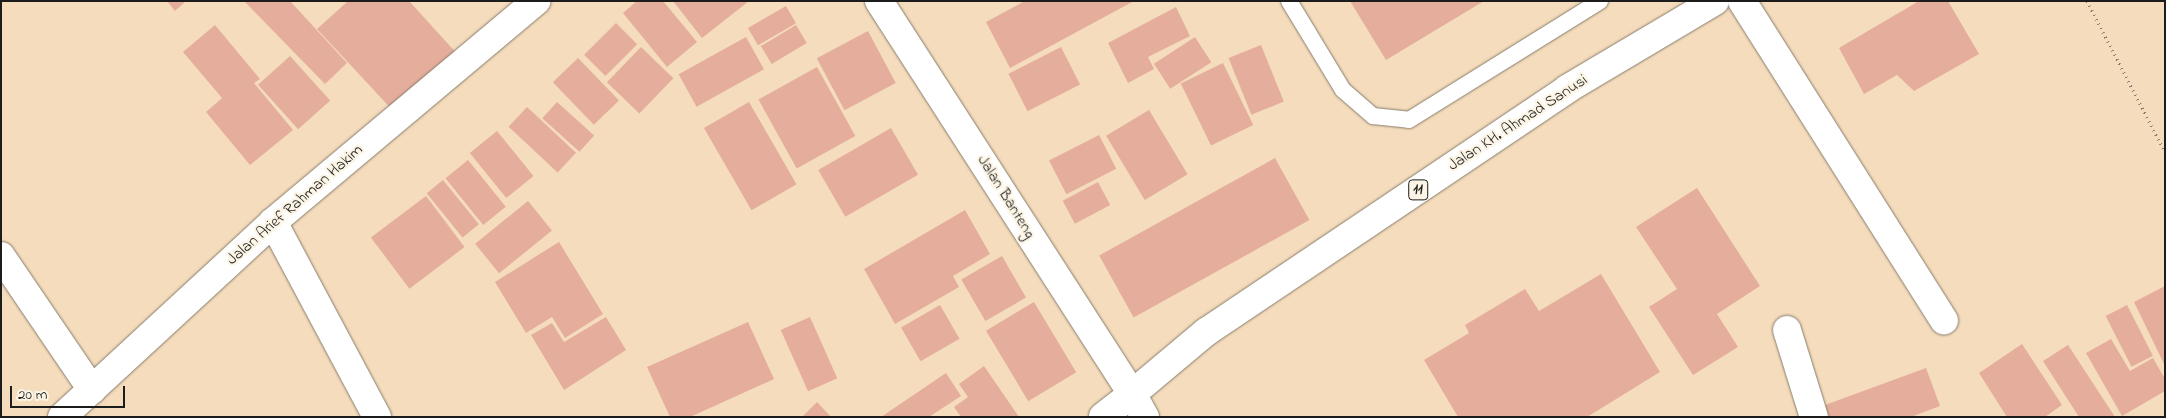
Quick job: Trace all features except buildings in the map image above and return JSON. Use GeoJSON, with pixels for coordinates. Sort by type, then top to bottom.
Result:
{"type":"FeatureCollection","features":[{"type":"Feature","properties":{"kind":"main road","name":"Jalan Arief Rahman Hakim"},"geometry":{"type":"LineString","coordinates":[[62,417],[273,222],[536,1]]}},
{"type":"Feature","properties":{"kind":"main road","name":"Jalan Banteng"},"geometry":{"type":"LineString","coordinates":[[879,1],[1138,406]]}},
{"type":"Feature","properties":{"kind":"main road","name":"Jalan KH. Ahmad Sanusi"},"geometry":{"type":"LineString","coordinates":[[1103,417],[1138,406],[1206,332],[1567,89],[1715,1]]}},
{"type":"Feature","properties":{"kind":"main road"},"geometry":{"type":"LineString","coordinates":[[1742,1],[1944,320]]}},
{"type":"Feature","properties":{"kind":"main road"},"geometry":{"type":"LineString","coordinates":[[273,222],[377,417]]}},
{"type":"Feature","properties":{"kind":"main road"},"geometry":{"type":"LineString","coordinates":[[1,256],[92,390]]}},
{"type":"Feature","properties":{"kind":"main road"},"geometry":{"type":"LineString","coordinates":[[1787,330],[1814,417]]}},
{"type":"Feature","properties":{"kind":"lane"},"geometry":{"type":"LineString","coordinates":[[1289,1],[1342,90],[1373,116],[1408,120],[1600,1]]}},
{"type":"Feature","properties":{"kind":"path"},"geometry":{"type":"LineString","coordinates":[[2087,1],[2165,152]]}}]}
